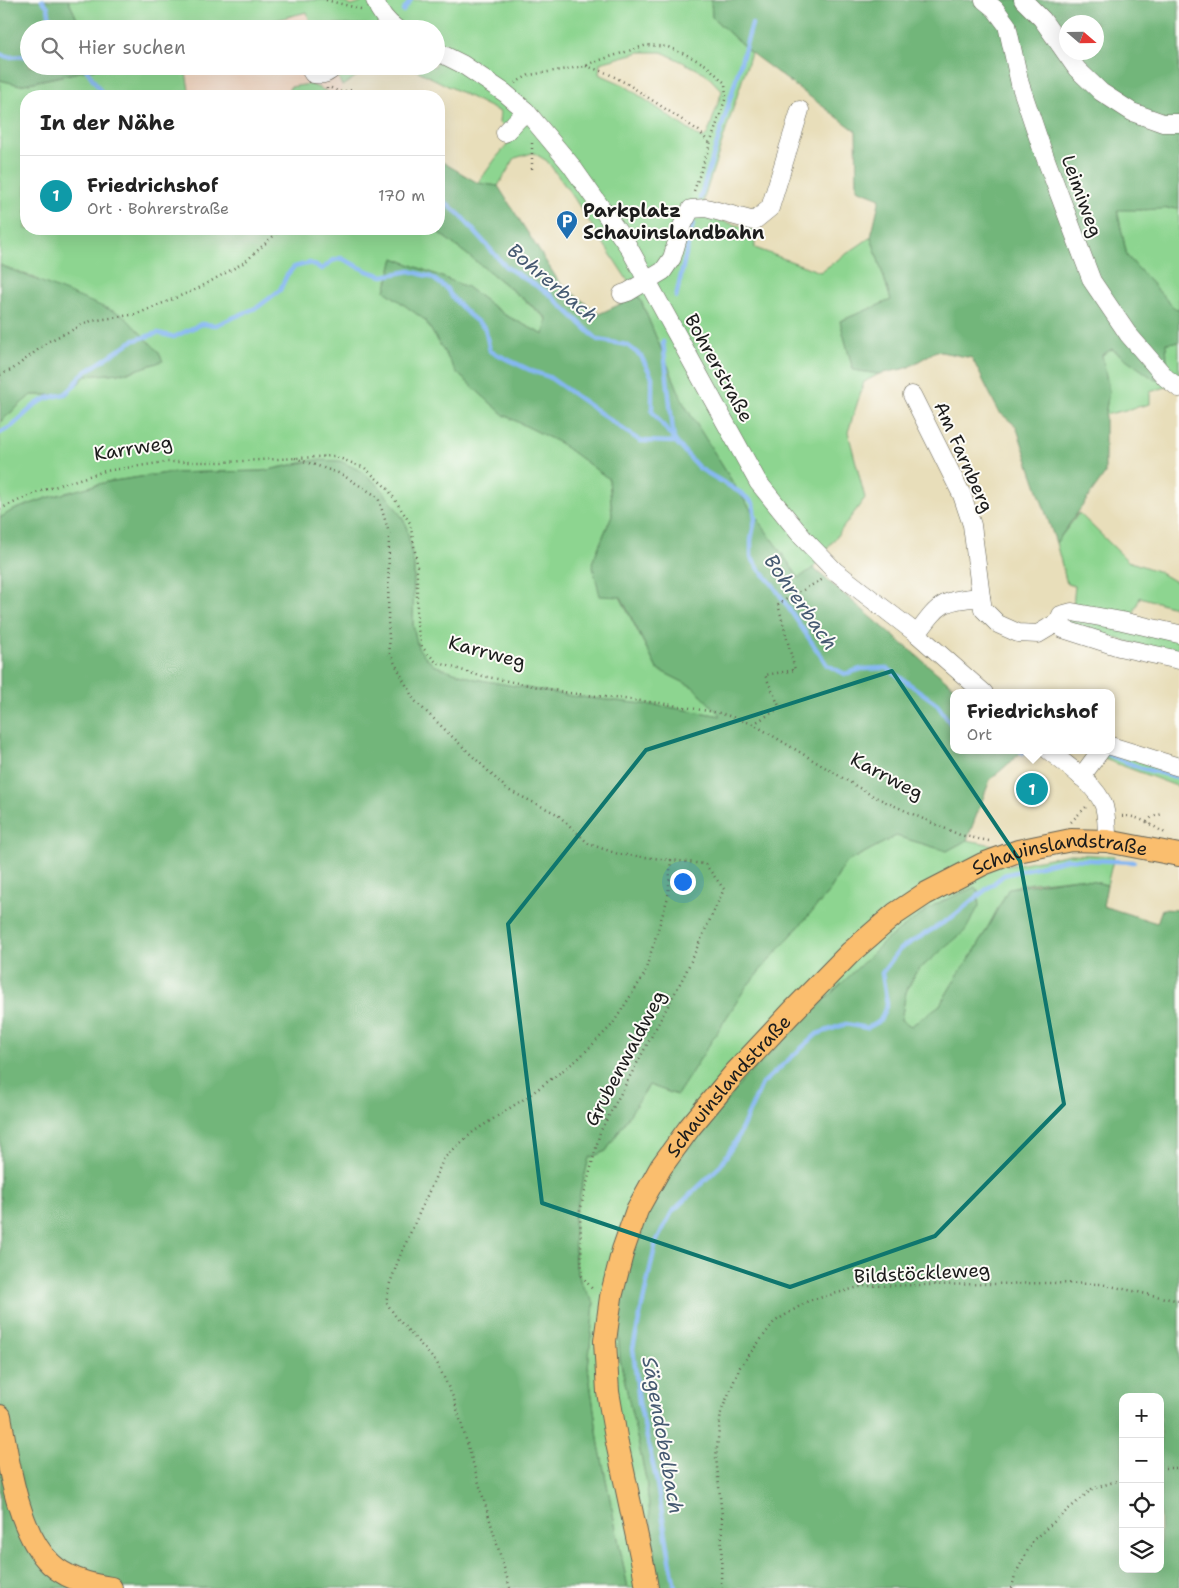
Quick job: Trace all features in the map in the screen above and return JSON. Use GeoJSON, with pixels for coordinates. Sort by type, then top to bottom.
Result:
{"type":"FeatureCollection","features":[{"type":"Feature","properties":{"kind":"main road","name":"Schauinslandstraße"},"geometry":{"type":"LineString","coordinates":[[647,1588],[616,1443],[608,1392],[605,1341],[611,1297],[623,1250],[637,1210],[661,1167],[690,1127],[735,1073],[793,1011],[851,952],[895,914],[925,894],[1015,846],[1071,840],[1175,846]]}},
{"type":"Feature","properties":{"kind":"main road"},"geometry":{"type":"LineString","coordinates":[[0,1416],[15,1494],[33,1540],[51,1564],[74,1579],[111,1588]]}},
{"type":"Feature","properties":{"kind":"street","name":"Leimiweg"},"geometry":{"type":"LineString","coordinates":[[984,0],[1002,17],[1007,25],[1023,93],[1058,193],[1092,281],[1128,334],[1166,378],[1179,388]]}},
{"type":"Feature","properties":{"kind":"street"},"geometry":{"type":"LineString","coordinates":[[1023,0],[1042,19],[1077,69],[1101,92],[1132,112],[1163,124],[1179,123]]}},
{"type":"Feature","properties":{"kind":"street"},"geometry":{"type":"LineString","coordinates":[[375,1],[386,20]]}},
{"type":"Feature","properties":{"kind":"street","name":"Bohrerstraße"},"geometry":{"type":"LineString","coordinates":[[445,56],[462,64],[505,93],[526,111],[571,165],[628,246],[758,482],[803,538],[835,571],[917,634],[979,689]]}},
{"type":"Feature","properties":{"kind":"street"},"geometry":{"type":"LineString","coordinates":[[622,294],[664,271],[672,258],[681,228],[691,209],[706,208],[754,221],[770,208],[800,110]]}},
{"type":"Feature","properties":{"kind":"street"},"geometry":{"type":"LineString","coordinates":[[505,133],[526,111]]}},
{"type":"Feature","properties":{"kind":"street","name":"Am Farnberg"},"geometry":{"type":"LineString","coordinates":[[912,395],[962,495],[972,526],[981,597]]}},
{"type":"Feature","properties":{"kind":"street"},"geometry":{"type":"LineString","coordinates":[[917,634],[942,604],[981,597],[983,609],[998,624],[1018,633],[1038,634],[1058,622],[1061,615],[1072,612],[1179,634]]}},
{"type":"Feature","properties":{"kind":"street"},"geometry":{"type":"LineString","coordinates":[[1058,622],[1063,629],[1119,647],[1179,660]]}},
{"type":"Feature","properties":{"kind":"street"},"geometry":{"type":"LineString","coordinates":[[1115,747],[1179,768]]}},
{"type":"Feature","properties":{"kind":"street"},"geometry":{"type":"LineString","coordinates":[[1053,754],[1098,794],[1104,806],[1106,816],[1107,841]]}},
{"type":"Feature","properties":{"kind":"street"},"geometry":{"type":"LineString","coordinates":[[1080,777],[1098,754]]}},
{"type":"Feature","properties":{"kind":"path"},"geometry":{"type":"LineString","coordinates":[[326,0],[361,9],[375,1]]}},
{"type":"Feature","properties":{"kind":"path"},"geometry":{"type":"LineString","coordinates":[[505,93],[519,80],[529,75],[586,66],[647,45],[668,47],[687,54],[706,65],[725,84],[726,97],[690,202],[691,209]]}},
{"type":"Feature","properties":{"kind":"path"},"geometry":{"type":"LineString","coordinates":[[586,66],[607,72],[626,83],[699,131],[710,144]]}},
{"type":"Feature","properties":{"kind":"path"},"geometry":{"type":"LineString","coordinates":[[0,376],[13,369],[49,342],[91,321],[137,314],[197,289],[245,262],[274,235]]}},
{"type":"Feature","properties":{"kind":"path","name":"Karrweg"},"geometry":{"type":"LineString","coordinates":[[0,509],[35,493],[105,471],[166,462],[223,462],[334,456],[365,468],[388,489],[410,523],[417,563],[417,626],[422,647],[436,662],[477,675],[570,693],[660,703],[720,713],[753,724],[871,795],[930,822],[960,835],[1015,846]]}},
{"type":"Feature","properties":{"kind":"path"},"geometry":{"type":"LineString","coordinates":[[293,457],[341,474],[378,497],[389,533],[388,621],[390,654],[414,700],[508,790],[557,814],[589,844],[618,854],[671,859],[668,897],[644,975],[612,1025],[578,1060],[473,1132],[444,1158],[400,1256],[390,1283],[386,1302],[396,1317],[436,1363],[454,1399],[510,1588]]}},
{"type":"Feature","properties":{"kind":"path"},"geometry":{"type":"LineString","coordinates":[[753,724],[780,708],[765,675],[795,670],[778,604],[835,571]]}},
{"type":"Feature","properties":{"kind":"path"},"geometry":{"type":"LineString","coordinates":[[1061,842],[1060,834],[1098,794]]}},
{"type":"Feature","properties":{"kind":"path"},"geometry":{"type":"LineString","coordinates":[[1147,822],[1152,817],[1162,814]]}},
{"type":"Feature","properties":{"kind":"path"},"geometry":{"type":"LineString","coordinates":[[1106,816],[1131,816],[1147,822],[1175,846]]}},
{"type":"Feature","properties":{"kind":"path","name":"Grubenwaldweg"},"geometry":{"type":"LineString","coordinates":[[611,1297],[593,1290],[582,1276],[580,1211],[600,1132],[685,974],[724,889],[705,864],[671,859]]}},
{"type":"Feature","properties":{"kind":"path","name":"Bildstöckleweg"},"geometry":{"type":"LineString","coordinates":[[721,1588],[722,1516],[716,1457],[721,1412],[740,1367],[774,1322],[808,1300],[863,1286],[1052,1283],[1101,1284],[1179,1301]]}},
{"type":"Feature","properties":{"kind":"path"},"geometry":{"type":"LineString","coordinates":[[1164,1468],[1179,1468]]}},
{"type":"Feature","properties":{"kind":"path"},"geometry":{"type":"LineString","coordinates":[[1012,1588],[1014,1575],[1034,1540],[1092,1489],[1119,1480]]}},
{"type":"Feature","properties":{"kind":"highlighted area"},"geometry":{"type":"Polygon","coordinates":[[[892,671],[1020,861],[1064,1104],[935,1236],[790,1287],[542,1203],[508,924],[646,750],[892,671]]]}},
{"type":"Feature","properties":{"kind":"shaded area"},"geometry":{"type":"Polygon","coordinates":[[[307,12],[345,20],[275,20],[307,12]]]}},
{"type":"Feature","properties":{"kind":"shaded area"},"geometry":{"type":"Polygon","coordinates":[[[186,75],[337,75],[342,86],[340,90],[324,90],[310,84],[290,87],[289,90],[189,90],[186,75]]]}},
{"type":"Feature","properties":{"kind":"green space"},"geometry":{"type":"Polygon","coordinates":[[[0,0],[68,0],[78,20],[20,20],[20,75],[66,75],[20,85],[0,80],[0,0]]]}},
{"type":"Feature","properties":{"kind":"green space"},"geometry":{"type":"Polygon","coordinates":[[[68,0],[338,0],[352,6],[361,3],[361,0],[711,0],[712,17],[751,53],[704,198],[704,216],[754,230],[755,248],[820,272],[871,237],[891,300],[840,321],[853,370],[879,374],[864,382],[848,432],[865,498],[813,568],[799,578],[740,494],[684,404],[641,301],[574,198],[547,161],[534,153],[515,158],[498,186],[478,183],[516,134],[499,123],[500,112],[426,75],[445,75],[445,20],[309,20],[307,12],[275,20],[78,20],[68,0]],[[640,52],[600,63],[599,74],[624,85],[702,139],[708,133],[722,91],[705,73],[662,52],[640,52]]]}},
{"type":"Feature","properties":{"kind":"green space"},"geometry":{"type":"Polygon","coordinates":[[[711,0],[1179,0],[1179,208],[1117,210],[1127,256],[1174,308],[1179,309],[1179,342],[1166,343],[1168,376],[1155,380],[1112,349],[1102,355],[1109,391],[1105,415],[1105,474],[1056,543],[1016,426],[999,412],[972,358],[936,351],[907,368],[879,374],[853,370],[840,321],[891,300],[871,237],[880,198],[857,189],[856,131],[751,53],[712,17],[711,0]]]}},
{"type":"Feature","properties":{"kind":"green space"},"geometry":{"type":"Polygon","coordinates":[[[66,75],[186,75],[189,90],[20,90],[20,235],[442,235],[547,319],[544,335],[505,315],[467,287],[394,258],[385,291],[425,320],[457,373],[504,415],[560,443],[609,479],[612,515],[592,563],[620,597],[657,669],[693,687],[722,716],[662,706],[571,696],[475,679],[433,665],[418,648],[413,625],[414,566],[316,460],[263,471],[167,473],[107,482],[47,498],[11,511],[0,518],[0,422],[31,395],[67,395],[86,376],[130,372],[162,361],[35,278],[0,265],[0,80],[20,85],[66,75]]]}},
{"type":"Feature","properties":{"kind":"green space"},"geometry":{"type":"Polygon","coordinates":[[[337,75],[358,75],[342,86],[337,75]]]}},
{"type":"Feature","properties":{"kind":"green space"},"geometry":{"type":"Polygon","coordinates":[[[310,84],[324,90],[289,90],[290,87],[310,84]]]}},
{"type":"Feature","properties":{"kind":"green space"},"geometry":{"type":"Polygon","coordinates":[[[445,164],[478,183],[498,186],[559,282],[599,314],[638,296],[684,404],[740,494],[799,578],[813,568],[956,689],[950,689],[950,754],[1019,754],[990,780],[967,840],[947,851],[896,836],[845,863],[829,892],[746,987],[677,1095],[649,1085],[606,1151],[589,1158],[574,1218],[575,1263],[581,1283],[594,1303],[588,1368],[599,1445],[628,1588],[0,1588],[0,518],[11,511],[47,498],[107,482],[167,473],[263,471],[316,460],[340,461],[363,472],[380,487],[406,524],[414,566],[413,625],[418,648],[433,665],[475,679],[571,696],[662,706],[721,716],[693,687],[657,669],[621,597],[600,596],[592,563],[612,515],[609,479],[560,443],[504,415],[457,373],[425,320],[385,291],[394,258],[467,287],[505,315],[544,335],[547,318],[442,235],[445,235],[445,164]]]}},
{"type":"Feature","properties":{"kind":"green space"},"geometry":{"type":"Polygon","coordinates":[[[1179,208],[1179,309],[1174,308],[1127,256],[1117,209],[1142,210],[1179,208]]]}},
{"type":"Feature","properties":{"kind":"green space"},"geometry":{"type":"Polygon","coordinates":[[[0,265],[123,315],[158,351],[163,361],[130,372],[86,376],[67,395],[31,395],[0,422],[0,265]]]}},
{"type":"Feature","properties":{"kind":"green space"},"geometry":{"type":"Polygon","coordinates":[[[1179,342],[1179,383],[1150,392],[1150,404],[1105,415],[1109,391],[1102,355],[1112,349],[1156,380],[1168,376],[1165,343],[1179,342]]]}},
{"type":"Feature","properties":{"kind":"green space"},"geometry":{"type":"Polygon","coordinates":[[[1079,513],[1128,561],[1157,571],[1179,584],[1179,598],[1174,607],[1140,597],[1132,618],[1073,606],[1075,586],[1067,584],[1056,543],[1079,513]]]}},
{"type":"Feature","properties":{"kind":"green space"},"geometry":{"type":"Polygon","coordinates":[[[1070,617],[1179,638],[1179,655],[1076,628],[1065,620],[1070,617]]]}},
{"type":"Feature","properties":{"kind":"green space"},"geometry":{"type":"Polygon","coordinates":[[[1115,753],[1179,773],[1179,787],[1102,758],[1104,754],[1115,753]]]}},
{"type":"Feature","properties":{"kind":"green space"},"geometry":{"type":"Polygon","coordinates":[[[896,836],[947,851],[967,840],[999,846],[1007,866],[1071,854],[1114,856],[1107,885],[1078,878],[1032,883],[1009,888],[976,949],[940,1005],[911,1026],[901,1020],[906,992],[916,972],[939,951],[978,891],[618,1326],[620,1359],[646,1479],[658,1588],[628,1588],[599,1445],[588,1368],[594,1303],[581,1283],[575,1263],[574,1218],[589,1158],[606,1151],[649,1085],[677,1095],[746,987],[829,892],[845,863],[896,836]]]}},
{"type":"Feature","properties":{"kind":"green space"},"geometry":{"type":"Polygon","coordinates":[[[1078,878],[1107,885],[1103,906],[1157,923],[1162,909],[1179,910],[1179,1588],[658,1588],[646,1479],[620,1359],[618,1326],[630,1255],[650,1206],[670,1170],[744,1079],[886,940],[934,905],[975,887],[978,891],[979,906],[965,931],[916,972],[906,992],[901,1020],[911,1026],[940,1005],[976,949],[1009,888],[1078,878]]]}},
{"type":"Feature","properties":{"kind":"waterway"},"geometry":{"type":"LineString","coordinates":[[42,0],[48,7],[50,20]]}},
{"type":"Feature","properties":{"kind":"waterway"},"geometry":{"type":"LineString","coordinates":[[403,11],[411,0]]}},
{"type":"Feature","properties":{"kind":"waterway"},"geometry":{"type":"LineString","coordinates":[[700,198],[752,24]]}},
{"type":"Feature","properties":{"kind":"waterway","name":"Bohrerbach"},"geometry":{"type":"LineString","coordinates":[[0,54],[7,57],[20,56]]}},
{"type":"Feature","properties":{"kind":"waterway","name":"Bohrerbach"},"geometry":{"type":"LineString","coordinates":[[90,75],[100,90]]}},
{"type":"Feature","properties":{"kind":"waterway","name":"Bohrerbach"},"geometry":{"type":"LineString","coordinates":[[445,202],[460,215],[506,267],[548,293],[598,340],[627,345],[641,356],[652,377],[652,411],[699,468],[741,493],[753,503],[755,519],[751,540],[751,557],[773,585],[827,665],[845,674],[861,669],[887,668],[936,703],[950,723]]}},
{"type":"Feature","properties":{"kind":"waterway"},"geometry":{"type":"LineString","coordinates":[[676,297],[693,223]]}},
{"type":"Feature","properties":{"kind":"waterway"},"geometry":{"type":"LineString","coordinates":[[0,433],[12,426],[36,404],[48,398],[65,394],[74,386],[81,375],[132,341],[158,333],[174,337],[201,324],[216,325],[258,307],[280,290],[287,275],[294,267],[310,263],[322,269],[332,261],[341,258],[367,271],[383,276],[410,271],[431,277],[446,288],[468,314],[485,328],[490,351],[549,377],[640,441],[676,442]]}},
{"type":"Feature","properties":{"kind":"waterway"},"geometry":{"type":"LineString","coordinates":[[663,342],[674,440]]}},
{"type":"Feature","properties":{"kind":"waterway","name":"Bohrerbach"},"geometry":{"type":"LineString","coordinates":[[1106,754],[1141,768],[1179,778]]}},
{"type":"Feature","properties":{"kind":"waterway","name":"Sägendobelbach"},"geometry":{"type":"LineString","coordinates":[[675,1588],[656,1478],[639,1402],[633,1348],[656,1242],[672,1212],[720,1166],[737,1139],[762,1084],[817,1034],[846,1024],[867,1028],[880,1021],[887,1004],[882,973],[900,949],[951,918],[1004,875],[1067,859],[1134,862]]}},
{"type":"Feature","properties":{"kind":"place","name":"Parkplatz Schauinslandbahn"},"geometry":{"type":"Point","coordinates":[567,240]}},
{"type":"Feature","properties":{"kind":"place","name":"Friedrichshof"},"geometry":{"type":"Point","coordinates":[1032,789]}}]}
